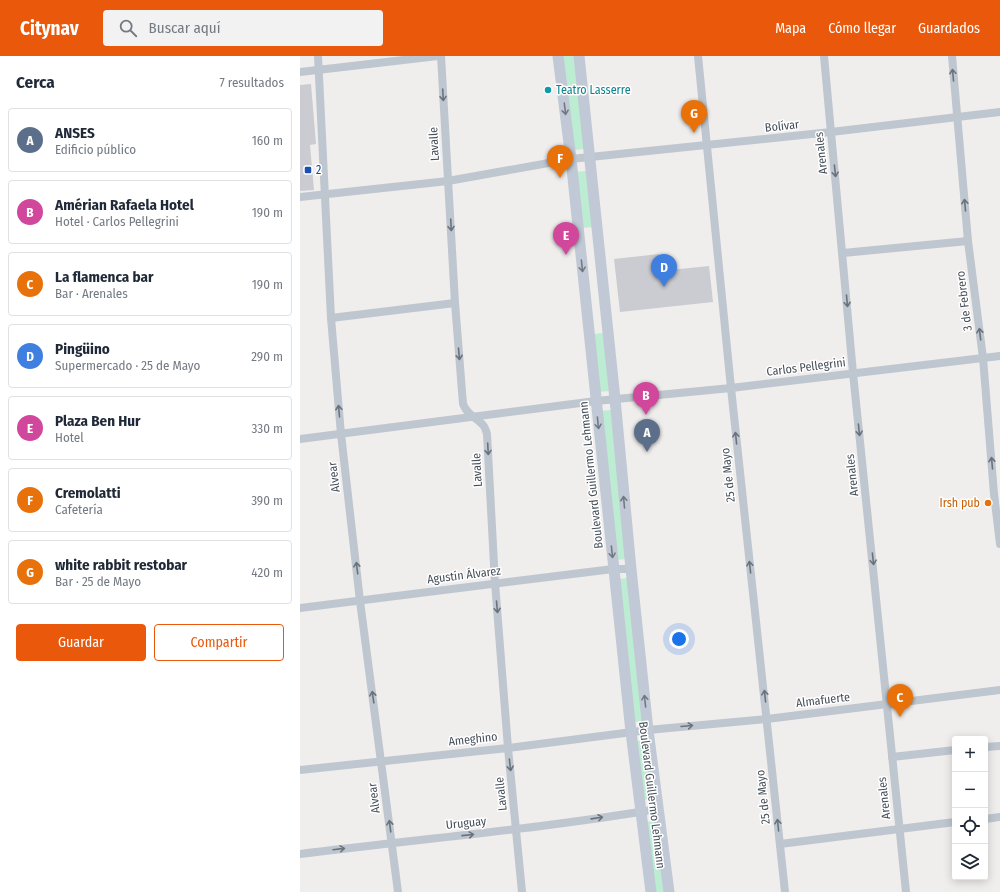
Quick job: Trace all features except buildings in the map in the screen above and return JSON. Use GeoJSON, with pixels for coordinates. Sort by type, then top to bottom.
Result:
{"type":"FeatureCollection","features":[{"type":"Feature","properties":{"kind":"main road","name":"Boulevard Guillermo Lehmann"},"geometry":{"type":"LineString","coordinates":[[558,56],[571,160],[631,732],[651,892]]}},
{"type":"Feature","properties":{"kind":"main road","name":"Boulevard Guillermo Lehmann"},"geometry":{"type":"LineString","coordinates":[[579,56],[648,730],[669,892]]}},
{"type":"Feature","properties":{"kind":"main road"},"geometry":{"type":"LineString","coordinates":[[578,235],[598,234]]}},
{"type":"Feature","properties":{"kind":"main road"},"geometry":{"type":"LineString","coordinates":[[588,328],[606,326]]}},
{"type":"Feature","properties":{"kind":"street","name":"Alvear"},"geometry":{"type":"LineString","coordinates":[[318,56],[331,318],[341,434],[360,601],[398,892]]}},
{"type":"Feature","properties":{"kind":"street"},"geometry":{"type":"LineString","coordinates":[[300,72],[440,56]]}},
{"type":"Feature","properties":{"kind":"street","name":"Lavalle"},"geometry":{"type":"LineString","coordinates":[[440,56],[455,304],[464,404],[466,410],[472,417],[484,426],[487,434],[495,583],[508,748],[522,892]]}},
{"type":"Feature","properties":{"kind":"street","name":"25 de Mayo"},"geometry":{"type":"LineString","coordinates":[[698,56],[731,388],[785,892]]}},
{"type":"Feature","properties":{"kind":"street","name":"Arenales"},"geometry":{"type":"LineString","coordinates":[[824,56],[853,373],[906,892]]}},
{"type":"Feature","properties":{"kind":"street","name":"3 de Febrero"},"geometry":{"type":"LineString","coordinates":[[952,56],[968,241],[983,358],[997,493],[1000,544]]}},
{"type":"Feature","properties":{"kind":"street","name":"Bolívar"},"geometry":{"type":"LineString","coordinates":[[300,198],[448,180],[590,157],[707,146],[1000,112]]}},
{"type":"Feature","properties":{"kind":"street"},"geometry":{"type":"LineString","coordinates":[[843,253],[968,241]]}},
{"type":"Feature","properties":{"kind":"street"},"geometry":{"type":"LineString","coordinates":[[331,318],[455,304]]}},
{"type":"Feature","properties":{"kind":"street","name":"Carlos Pellegrini"},"geometry":{"type":"LineString","coordinates":[[300,439],[596,401],[731,388],[1000,356]]}},
{"type":"Feature","properties":{"kind":"street","name":"Agustín Álvarez"},"geometry":{"type":"LineString","coordinates":[[300,608],[613,569],[631,569]]}},
{"type":"Feature","properties":{"kind":"street","name":"Almafuerte"},"geometry":{"type":"LineString","coordinates":[[648,730],[767,719],[1000,690]]}},
{"type":"Feature","properties":{"kind":"street","name":"Ameghino"},"geometry":{"type":"LineString","coordinates":[[300,770],[508,748],[648,730]]}},
{"type":"Feature","properties":{"kind":"street"},"geometry":{"type":"LineString","coordinates":[[988,747],[1000,746]]}},
{"type":"Feature","properties":{"kind":"street"},"geometry":{"type":"LineString","coordinates":[[892,757],[952,750]]}},
{"type":"Feature","properties":{"kind":"street","name":"Uruguay"},"geometry":{"type":"LineString","coordinates":[[300,854],[392,842],[516,830],[658,809]]}},
{"type":"Feature","properties":{"kind":"street"},"geometry":{"type":"LineString","coordinates":[[988,819],[1000,817]]}},
{"type":"Feature","properties":{"kind":"street"},"geometry":{"type":"LineString","coordinates":[[780,844],[952,822]]}},
{"type":"Feature","properties":{"kind":"green space"},"geometry":{"type":"Polygon","coordinates":[[[563,56],[574,56],[584,149],[574,150],[563,56]]]}},
{"type":"Feature","properties":{"kind":"green space"},"geometry":{"type":"Polygon","coordinates":[[[586,171],[592,227],[582,228],[575,172],[586,171]]]}},
{"type":"Feature","properties":{"kind":"green space"},"geometry":{"type":"Polygon","coordinates":[[[603,333],[609,391],[598,392],[593,334],[603,333]]]}},
{"type":"Feature","properties":{"kind":"green space"},"geometry":{"type":"Polygon","coordinates":[[[611,410],[626,559],[616,560],[601,411],[611,410]]]}},
{"type":"Feature","properties":{"kind":"green space"},"geometry":{"type":"Polygon","coordinates":[[[628,578],[644,721],[633,722],[618,579],[628,578]]]}},
{"type":"Feature","properties":{"kind":"green space"},"geometry":{"type":"Polygon","coordinates":[[[647,740],[654,798],[644,800],[636,741],[647,740]]]}},
{"type":"Feature","properties":{"kind":"green space"},"geometry":{"type":"Polygon","coordinates":[[[656,821],[665,892],[655,892],[646,822],[656,821]]]}},
{"type":"Feature","properties":{"kind":"place","name":"Teatro Lasserre"},"geometry":{"type":"Point","coordinates":[548,90]}},
{"type":"Feature","properties":{"kind":"place","name":"white rabbit restobar"},"geometry":{"type":"Point","coordinates":[694,133]}},
{"type":"Feature","properties":{"kind":"place","name":"2"},"geometry":{"type":"Point","coordinates":[308,170]}},
{"type":"Feature","properties":{"kind":"place","name":"Cremolatti"},"geometry":{"type":"Point","coordinates":[560,178]}},
{"type":"Feature","properties":{"kind":"place","name":"Plaza Ben Hur"},"geometry":{"type":"Point","coordinates":[566,255]}},
{"type":"Feature","properties":{"kind":"place","name":"Pingüino"},"geometry":{"type":"Point","coordinates":[664,287]}},
{"type":"Feature","properties":{"kind":"place","name":"Amérian Rafaela Hotel"},"geometry":{"type":"Point","coordinates":[646,415]}},
{"type":"Feature","properties":{"kind":"place","name":"ANSES"},"geometry":{"type":"Point","coordinates":[647,452]}},
{"type":"Feature","properties":{"kind":"place","name":"Irsh pub"},"geometry":{"type":"Point","coordinates":[988,503]}},
{"type":"Feature","properties":{"kind":"place","name":"La flamenca bar"},"geometry":{"type":"Point","coordinates":[900,717]}}]}
